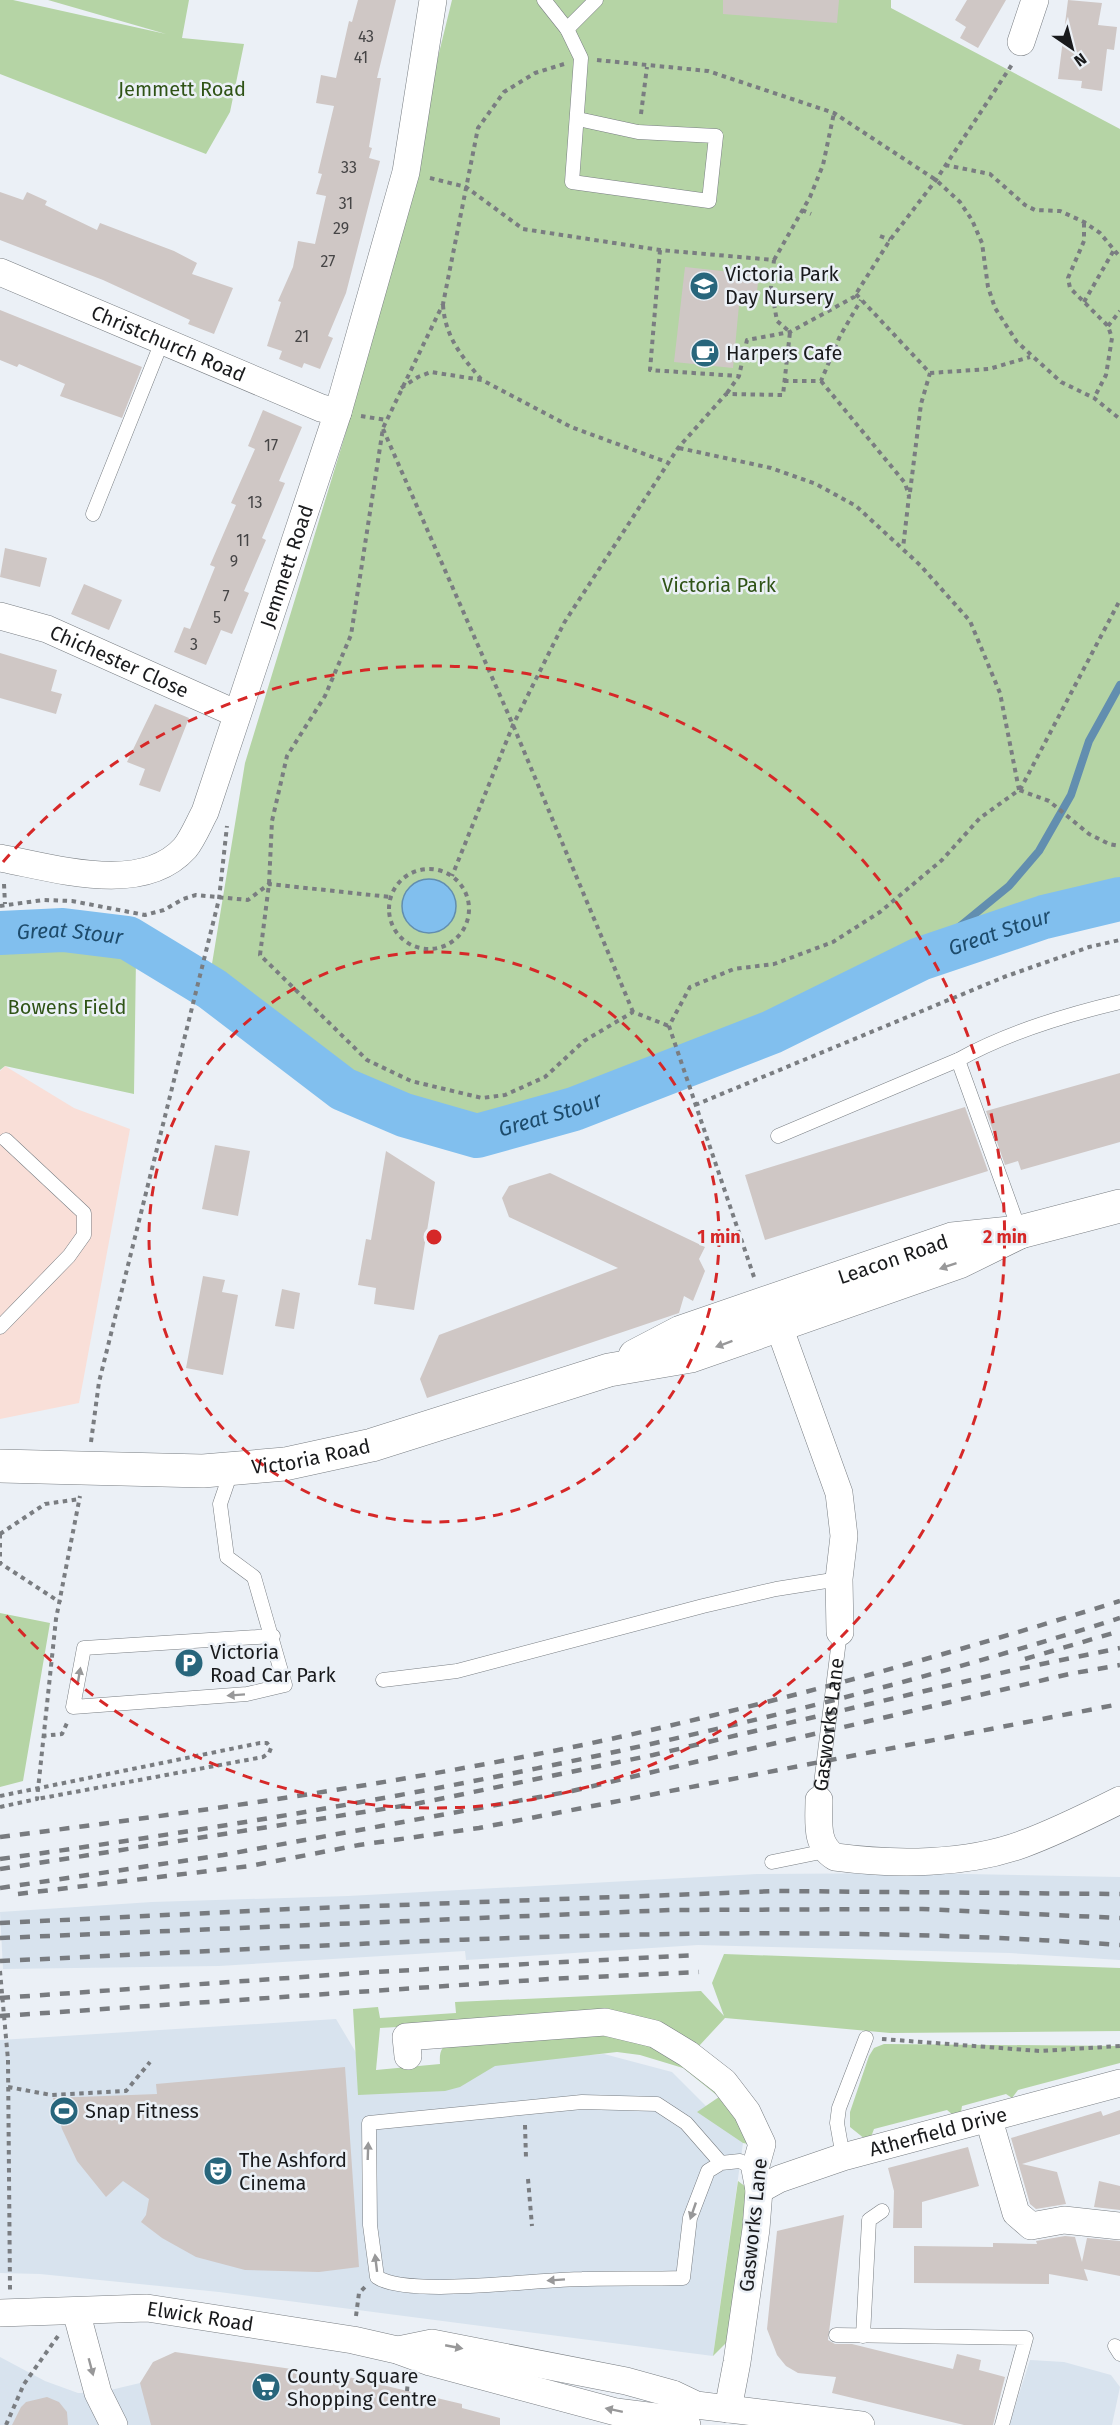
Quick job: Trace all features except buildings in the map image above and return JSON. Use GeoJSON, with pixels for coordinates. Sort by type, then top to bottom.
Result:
{"type":"FeatureCollection","features":[{"type":"Feature","properties":{"kind":"street","name":"Jemmett Road"},"geometry":{"type":"LineString","coordinates":[[237,714],[338,412],[406,172],[433,0]]}},
{"type":"Feature","properties":{"kind":"street"},"geometry":{"type":"LineString","coordinates":[[1021,42],[1035,0]]}},
{"type":"Feature","properties":{"kind":"street","name":"Christchurch Road"},"geometry":{"type":"LineString","coordinates":[[0,272],[163,339],[321,408],[338,412]]}},
{"type":"Feature","properties":{"kind":"street","name":"Chichester Close"},"geometry":{"type":"LineString","coordinates":[[0,616],[47,628],[237,714]]}},
{"type":"Feature","properties":{"kind":"street"},"geometry":{"type":"LineString","coordinates":[[0,858],[87,874],[138,875],[166,864],[186,847],[205,812],[237,714]]}},
{"type":"Feature","properties":{"kind":"street","name":"Leacon Road"},"geometry":{"type":"LineString","coordinates":[[774,1312],[959,1262],[1020,1232],[1120,1206]]}},
{"type":"Feature","properties":{"kind":"street","name":"Victoria Road"},"geometry":{"type":"LineString","coordinates":[[0,1466],[83,1484],[285,1464],[372,1445],[609,1370],[691,1356],[774,1312]]}},
{"type":"Feature","properties":{"kind":"street","name":"Gasworks Lane"},"geometry":{"type":"LineString","coordinates":[[774,1312],[839,1493],[844,1536],[839,1579],[840,1632]]}},
{"type":"Feature","properties":{"kind":"street","name":"Gasworks Lane"},"geometry":{"type":"LineString","coordinates":[[819,1800],[819,1830],[826,1851]]}},
{"type":"Feature","properties":{"kind":"street"},"geometry":{"type":"LineString","coordinates":[[826,1851],[835,1857],[850,1859],[937,1861],[981,1855],[1021,1845],[1120,1800]]}},
{"type":"Feature","properties":{"kind":"street","name":"Gasworks Lane"},"geometry":{"type":"LineString","coordinates":[[408,2056],[406,2037],[501,2028],[605,2022],[655,2034],[688,2054],[724,2082],[747,2112],[762,2144],[737,2362],[728,2409]]}},
{"type":"Feature","properties":{"kind":"street","name":"Atherfield Drive"},"geometry":{"type":"LineString","coordinates":[[757,2180],[779,2179],[843,2157],[989,2120],[1120,2083]]}},
{"type":"Feature","properties":{"kind":"street"},"geometry":{"type":"LineString","coordinates":[[989,2120],[1016,2212],[1022,2220],[1031,2226],[1064,2220],[1120,2226]]}},
{"type":"Feature","properties":{"kind":"street","name":"Elwick Road"},"geometry":{"type":"LineString","coordinates":[[5,2312],[147,2308],[397,2350],[430,2362],[616,2412],[682,2418],[728,2409],[855,2423]]}},
{"type":"Feature","properties":{"kind":"street"},"geometry":{"type":"LineString","coordinates":[[76,2311],[98,2393],[114,2425]]}},
{"type":"Feature","properties":{"kind":"lane"},"geometry":{"type":"LineString","coordinates":[[544,0],[567,29],[581,58],[572,182],[709,201],[716,136],[638,132],[578,119]]}},
{"type":"Feature","properties":{"kind":"lane"},"geometry":{"type":"LineString","coordinates":[[567,29],[596,0]]}},
{"type":"Feature","properties":{"kind":"lane"},"geometry":{"type":"LineString","coordinates":[[93,514],[163,339]]}},
{"type":"Feature","properties":{"kind":"lane"},"geometry":{"type":"LineString","coordinates":[[778,1136],[958,1060],[986,1044],[1082,1011],[1120,1002]]}},
{"type":"Feature","properties":{"kind":"lane"},"geometry":{"type":"LineString","coordinates":[[958,1060],[1020,1232]]}},
{"type":"Feature","properties":{"kind":"lane"},"geometry":{"type":"LineString","coordinates":[[0,1327],[69,1256],[84,1235],[84,1213],[6,1140]]}},
{"type":"Feature","properties":{"kind":"lane"},"geometry":{"type":"LineString","coordinates":[[232,1469],[220,1504],[227,1557],[254,1577],[273,1636],[285,1685],[247,1694],[73,1707],[84,1648],[273,1636]]}},
{"type":"Feature","properties":{"kind":"lane"},"geometry":{"type":"LineString","coordinates":[[382,1680],[457,1671],[703,1606],[776,1589],[839,1579]]}},
{"type":"Feature","properties":{"kind":"lane","name":"Gasworks Lane"},"geometry":{"type":"LineString","coordinates":[[819,1800],[840,1632]]}},
{"type":"Feature","properties":{"kind":"lane"},"geometry":{"type":"LineString","coordinates":[[772,1862],[826,1851]]}},
{"type":"Feature","properties":{"kind":"lane"},"geometry":{"type":"LineString","coordinates":[[843,2157],[837,2123],[839,2108],[866,2038]]}},
{"type":"Feature","properties":{"kind":"lane"},"geometry":{"type":"LineString","coordinates":[[721,2163],[686,2123],[657,2104],[582,2102],[369,2123],[370,2225],[377,2277],[385,2283],[421,2288],[581,2278],[683,2278],[690,2218],[708,2171],[721,2163],[740,2161],[757,2180]]}},
{"type":"Feature","properties":{"kind":"lane"},"geometry":{"type":"LineString","coordinates":[[863,2336],[869,2220],[882,2211]]}},
{"type":"Feature","properties":{"kind":"lane"},"geometry":{"type":"LineString","coordinates":[[836,2335],[1026,2338],[1002,2425]]}},
{"type":"Feature","properties":{"kind":"path"},"geometry":{"type":"LineString","coordinates":[[452,876],[513,725],[564,623],[678,448],[739,376],[747,340],[790,332],[856,294],[890,240],[936,180],[1012,65],[1021,42]]}},
{"type":"Feature","properties":{"kind":"path"},"geometry":{"type":"LineString","coordinates":[[482,380],[452,341],[444,326],[443,304],[478,128],[504,92],[535,73],[581,58],[647,67],[708,71],[834,112],[936,180],[960,202],[972,220],[982,243],[988,287],[1005,327],[1030,357],[1061,382],[1094,398],[1120,419]]}},
{"type":"Feature","properties":{"kind":"path"},"geometry":{"type":"LineString","coordinates":[[638,132],[647,67]]}},
{"type":"Feature","properties":{"kind":"path"},"geometry":{"type":"LineString","coordinates":[[790,332],[777,321],[771,287],[774,260],[802,210],[823,165],[834,112]]}},
{"type":"Feature","properties":{"kind":"path"},"geometry":{"type":"LineString","coordinates":[[945,165],[990,174],[1025,205],[1035,210],[1060,211],[1084,222],[1100,233],[1120,257]]}},
{"type":"Feature","properties":{"kind":"path"},"geometry":{"type":"LineString","coordinates":[[406,172],[466,187],[523,229],[660,250],[774,260]]}},
{"type":"Feature","properties":{"kind":"path"},"geometry":{"type":"LineString","coordinates":[[802,210],[811,214]]}},
{"type":"Feature","properties":{"kind":"path"},"geometry":{"type":"LineString","coordinates":[[1084,222],[1084,241],[1068,278],[1070,288],[1108,326],[1112,338],[1110,359],[1094,398]]}},
{"type":"Feature","properties":{"kind":"path"},"geometry":{"type":"LineString","coordinates":[[880,236],[890,240]]}},
{"type":"Feature","properties":{"kind":"path"},"geometry":{"type":"LineString","coordinates":[[1084,302],[1114,249]]}},
{"type":"Feature","properties":{"kind":"path"},"geometry":{"type":"LineString","coordinates":[[660,250],[650,370],[739,376]]}},
{"type":"Feature","properties":{"kind":"path"},"geometry":{"type":"LineString","coordinates":[[856,294],[930,373]]}},
{"type":"Feature","properties":{"kind":"path"},"geometry":{"type":"LineString","coordinates":[[821,381],[840,336],[861,300]]}},
{"type":"Feature","properties":{"kind":"path"},"geometry":{"type":"LineString","coordinates":[[443,304],[400,388],[383,428],[351,635],[325,696],[287,756],[272,821],[269,884],[260,955],[367,1060],[411,1081],[482,1098],[505,1095],[545,1077],[584,1041],[633,1012]]}},
{"type":"Feature","properties":{"kind":"path"},"geometry":{"type":"LineString","coordinates":[[1108,326],[1120,311]]}},
{"type":"Feature","properties":{"kind":"path"},"geometry":{"type":"LineString","coordinates":[[726,394],[783,395],[790,332]]}},
{"type":"Feature","properties":{"kind":"path"},"geometry":{"type":"LineString","coordinates":[[930,373],[989,369],[1030,357]]}},
{"type":"Feature","properties":{"kind":"path"},"geometry":{"type":"LineString","coordinates":[[400,388],[431,372],[482,380],[572,427],[669,463]]}},
{"type":"Feature","properties":{"kind":"path"},"geometry":{"type":"LineString","coordinates":[[903,549],[921,404],[930,373]]}},
{"type":"Feature","properties":{"kind":"path"},"geometry":{"type":"LineString","coordinates":[[784,381],[821,381]]}},
{"type":"Feature","properties":{"kind":"path"},"geometry":{"type":"LineString","coordinates":[[821,381],[905,483],[909,496]]}},
{"type":"Feature","properties":{"kind":"path"},"geometry":{"type":"LineString","coordinates":[[383,428],[513,725],[633,1012],[669,1026]]}},
{"type":"Feature","properties":{"kind":"path"},"geometry":{"type":"LineString","coordinates":[[678,448],[771,468],[816,484],[856,506],[903,549],[970,621],[1000,693],[1020,790]]}},
{"type":"Feature","properties":{"kind":"path"},"geometry":{"type":"LineString","coordinates":[[774,1312],[754,1280],[669,1026],[690,987],[734,969],[774,964],[833,942],[880,912],[942,860],[980,818],[1020,790],[1120,600]]}},
{"type":"Feature","properties":{"kind":"path"},"geometry":{"type":"LineString","coordinates":[[1020,790],[1048,801],[1089,834],[1109,844],[1120,846]]}},
{"type":"Feature","properties":{"kind":"path"},"geometry":{"type":"LineString","coordinates":[[37,1799],[42,1736],[49,1705],[56,1619],[83,1484],[99,1382],[219,898],[227,825]]}},
{"type":"Feature","properties":{"kind":"path"},"geometry":{"type":"LineString","coordinates":[[432,869],[452,876],[462,886],[469,910],[467,923],[451,943],[426,950],[402,940],[389,918],[390,897],[401,880],[412,872],[432,869]]}},
{"type":"Feature","properties":{"kind":"path"},"geometry":{"type":"LineString","coordinates":[[0,906],[43,900],[72,902],[145,915],[164,910],[183,898],[196,894],[248,900],[269,884],[390,897]]}},
{"type":"Feature","properties":{"kind":"path"},"geometry":{"type":"LineString","coordinates":[[695,1105],[1004,977],[1089,947],[1120,940]]}},
{"type":"Feature","properties":{"kind":"path"},"geometry":{"type":"LineString","coordinates":[[61,1603],[0,1563],[0,1534],[45,1504],[83,1484]]}},
{"type":"Feature","properties":{"kind":"path"},"geometry":{"type":"LineString","coordinates":[[42,1736],[62,1734],[73,1707]]}},
{"type":"Feature","properties":{"kind":"path"},"geometry":{"type":"LineString","coordinates":[[0,1796],[260,1743],[267,1743],[271,1748],[269,1753],[263,1757],[0,1807]]}},
{"type":"Feature","properties":{"kind":"path"},"geometry":{"type":"LineString","coordinates":[[0,1971],[8,2060],[5,2312]]}},
{"type":"Feature","properties":{"kind":"path"},"geometry":{"type":"LineString","coordinates":[[866,2038],[1040,2051],[1120,2046]]}},
{"type":"Feature","properties":{"kind":"path"},"geometry":{"type":"LineString","coordinates":[[8,2087],[51,2095],[126,2091],[150,2062]]}},
{"type":"Feature","properties":{"kind":"path"},"geometry":{"type":"LineString","coordinates":[[524,2107],[526,2158]]}},
{"type":"Feature","properties":{"kind":"path"},"geometry":{"type":"LineString","coordinates":[[528,2179],[532,2226]]}},
{"type":"Feature","properties":{"kind":"path"},"geometry":{"type":"LineString","coordinates":[[357,2307],[359,2293]]}},
{"type":"Feature","properties":{"kind":"path"},"geometry":{"type":"LineString","coordinates":[[6,2425],[24,2384],[76,2311]]}},
{"type":"Feature","properties":{"kind":"shaded area"},"geometry":{"type":"Polygon","coordinates":[[[5,1066],[74,1108],[130,1129],[79,1403],[0,1419],[0,1071],[5,1066]]]}},
{"type":"Feature","properties":{"kind":"shaded area"},"geometry":{"type":"Polygon","coordinates":[[[915,1873],[1120,1877],[1120,1960],[1010,1953],[698,1945],[466,1960],[465,1951],[219,1966],[3,1969],[0,1912],[152,1902],[348,1896],[757,1874],[915,1873]]]}},
{"type":"Feature","properties":{"kind":"shaded area"},"geometry":{"type":"Polygon","coordinates":[[[336,2019],[367,2071],[604,2054],[672,2072],[743,2143],[713,2356],[219,2292],[40,2274],[0,2273],[0,2040],[336,2019]]]}},
{"type":"Feature","properties":{"kind":"shaded area","name":"County Square Shopping Centre"},"geometry":{"type":"Polygon","coordinates":[[[0,2357],[45,2381],[78,2393],[98,2393],[140,2383],[152,2373],[353,2378],[493,2425],[0,2425],[0,2357]]]}},
{"type":"Feature","properties":{"kind":"shaded area"},"geometry":{"type":"Polygon","coordinates":[[[1030,2360],[1064,2362],[1111,2375],[1120,2387],[1112,2425],[1009,2425],[1030,2360]]]}},
{"type":"Feature","properties":{"kind":"green space","name":"Jemmett Road"},"geometry":{"type":"Polygon","coordinates":[[[0,0],[13,0],[166,34],[48,0],[189,0],[182,38],[244,44],[230,112],[206,154],[0,74],[0,0]]]}},
{"type":"Feature","properties":{"kind":"green space","name":"Victoria Park"},"geometry":{"type":"Polygon","coordinates":[[[452,0],[891,0],[891,8],[1120,129],[1120,882],[1087,888],[967,931],[953,931],[851,987],[812,1003],[670,1059],[516,1115],[482,1123],[457,1121],[347,1077],[210,976],[245,763],[346,432],[452,0]]]}},
{"type":"Feature","properties":{"kind":"green space","name":"Bowens Field"},"geometry":{"type":"Polygon","coordinates":[[[0,912],[136,958],[134,1094],[5,1066],[0,1070],[0,912]]]}},
{"type":"Feature","properties":{"kind":"green space"},"geometry":{"type":"Polygon","coordinates":[[[0,1613],[50,1623],[23,1781],[0,1787],[0,1613]]]}},
{"type":"Feature","properties":{"kind":"green space"},"geometry":{"type":"Polygon","coordinates":[[[724,1954],[1120,1968],[1120,2031],[890,2033],[725,2018],[699,2046],[655,2021],[616,2014],[380,2028],[376,2070],[440,2064],[442,2049],[454,2039],[560,2030],[617,2032],[642,2036],[674,2049],[714,2079],[736,2104],[755,2145],[743,2143],[697,2112],[719,2097],[683,2068],[640,2055],[617,2052],[495,2066],[460,2087],[445,2091],[358,2095],[353,2009],[378,2007],[380,2018],[456,2013],[455,2002],[701,1991],[724,2016],[712,1983],[724,1954]]]}},
{"type":"Feature","properties":{"kind":"green space"},"geometry":{"type":"Polygon","coordinates":[[[884,2044],[1120,2046],[1120,2063],[1018,2090],[1012,2098],[1006,2094],[962,2106],[961,2112],[953,2115],[947,2110],[874,2129],[871,2137],[865,2139],[850,2127],[850,2112],[869,2056],[874,2048],[884,2044]]]}},
{"type":"Feature","properties":{"kind":"green space"},"geometry":{"type":"Polygon","coordinates":[[[738,2181],[750,2190],[732,2337],[713,2356],[738,2181]]]}},
{"type":"Feature","properties":{"kind":"water"},"geometry":{"type":"Polygon","coordinates":[[[424,879],[434,879],[444,883],[452,891],[456,906],[452,921],[444,929],[434,933],[424,933],[414,929],[406,921],[402,911],[402,901],[406,891],[414,883],[424,879]]]}},
{"type":"Feature","properties":{"kind":"waterway"},"geometry":{"type":"LineString","coordinates":[[920,959],[1009,886],[1039,851],[1071,795],[1089,741],[1120,685]]}},
{"type":"Feature","properties":{"kind":"waterway","name":"Great Stour"},"geometry":{"type":"LineString","coordinates":[[0,933],[63,930],[128,938],[212,989],[343,1089],[404,1115],[477,1136],[574,1109],[772,1032],[920,959],[1044,917],[1120,899]]}},
{"type":"Feature","properties":{"kind":"railway"},"geometry":{"type":"LineString","coordinates":[[0,1837],[297,1796],[592,1743],[858,1678],[1120,1601]]}},
{"type":"Feature","properties":{"kind":"railway"},"geometry":{"type":"LineString","coordinates":[[0,1859],[283,1816],[424,1790],[706,1732],[983,1660],[1120,1618]]}},
{"type":"Feature","properties":{"kind":"railway"},"geometry":{"type":"LineString","coordinates":[[1025,1659],[1120,1631]]}},
{"type":"Feature","properties":{"kind":"railway"},"geometry":{"type":"LineString","coordinates":[[0,1869],[415,1804],[653,1755],[1018,1669],[1120,1648]]}},
{"type":"Feature","properties":{"kind":"railway"},"geometry":{"type":"LineString","coordinates":[[0,1888],[223,1855],[572,1791],[1069,1674],[1120,1665]]}},
{"type":"Feature","properties":{"kind":"railway"},"geometry":{"type":"LineString","coordinates":[[18,1894],[250,1866],[359,1845],[479,1828],[1120,1704]]}},
{"type":"Feature","properties":{"kind":"railway"},"geometry":{"type":"LineString","coordinates":[[0,1923],[292,1909],[778,1891],[1120,1894]]}},
{"type":"Feature","properties":{"kind":"railway"},"geometry":{"type":"LineString","coordinates":[[0,1938],[672,1910],[922,1909],[1120,1918]]}},
{"type":"Feature","properties":{"kind":"railway"},"geometry":{"type":"LineString","coordinates":[[0,1961],[560,1936],[840,1934],[980,1937],[1120,1945]]}},
{"type":"Feature","properties":{"kind":"railway"},"geometry":{"type":"LineString","coordinates":[[0,1998],[374,1972],[698,1955]]}},
{"type":"Feature","properties":{"kind":"railway"},"geometry":{"type":"LineString","coordinates":[[0,2016],[550,1979],[699,1972]]}},
{"type":"Feature","properties":{"kind":"place","name":"Victoria Park Day Nursery"},"geometry":{"type":"Point","coordinates":[704,286]}},
{"type":"Feature","properties":{"kind":"place","name":"Harpers Cafe"},"geometry":{"type":"Point","coordinates":[705,353]}},
{"type":"Feature","properties":{"kind":"place","name":"Victoria Road Car Park"},"geometry":{"type":"Point","coordinates":[189,1663]}},
{"type":"Feature","properties":{"kind":"place","name":"Snap Fitness"},"geometry":{"type":"Point","coordinates":[64,2111]}},
{"type":"Feature","properties":{"kind":"place","name":"The Ashford Cinema"},"geometry":{"type":"Point","coordinates":[218,2171]}},
{"type":"Feature","properties":{"kind":"place","name":"County Square Shopping Centre"},"geometry":{"type":"Point","coordinates":[266,2387]}}]}
